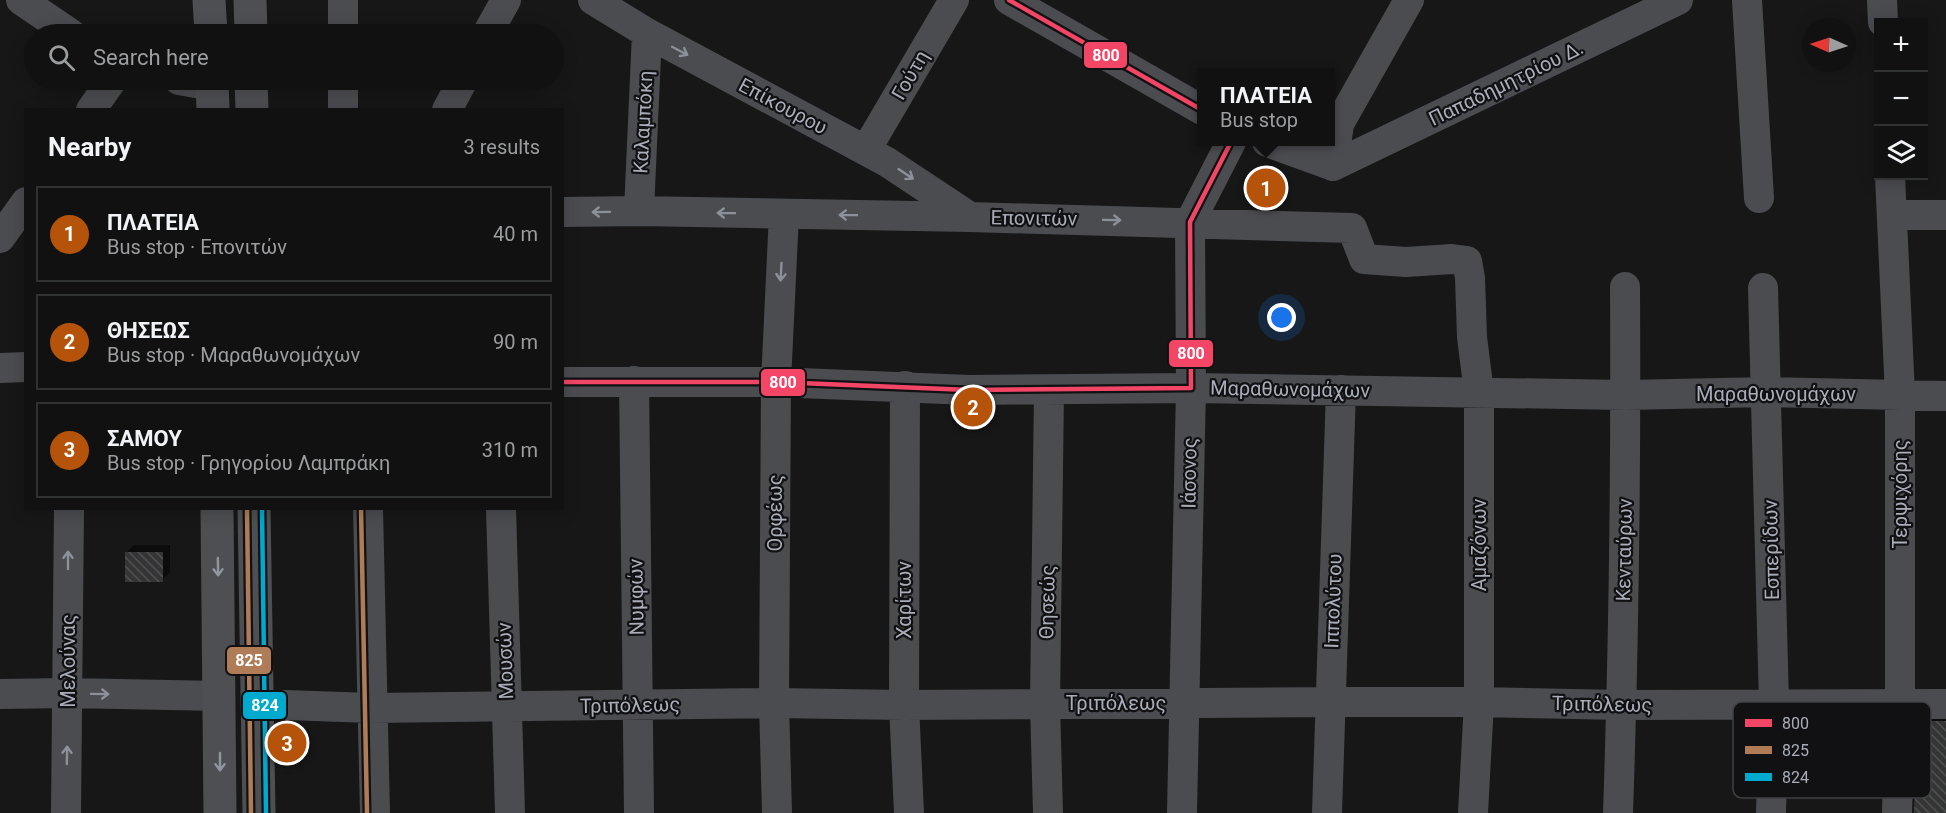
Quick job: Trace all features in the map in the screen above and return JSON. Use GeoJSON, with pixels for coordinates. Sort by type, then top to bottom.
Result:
{"type":"FeatureCollection","features":[{"type":"Feature","properties":{"kind":"main road"},"geometry":{"type":"LineString","coordinates":[[209,0],[210,24]]}},
{"type":"Feature","properties":{"kind":"main road"},"geometry":{"type":"LineString","coordinates":[[250,0],[251,24]]}},
{"type":"Feature","properties":{"kind":"main road"},"geometry":{"type":"LineString","coordinates":[[252,90],[252,108]]}},
{"type":"Feature","properties":{"kind":"main road"},"geometry":{"type":"LineString","coordinates":[[217,510],[220,813]]}},
{"type":"Feature","properties":{"kind":"main road"},"geometry":{"type":"LineString","coordinates":[[254,510],[260,813]]}},
{"type":"Feature","properties":{"kind":"street"},"geometry":{"type":"LineString","coordinates":[[21,0],[56,24]]}},
{"type":"Feature","properties":{"kind":"street"},"geometry":{"type":"LineString","coordinates":[[343,0],[343,24]]}},
{"type":"Feature","properties":{"kind":"street"},"geometry":{"type":"LineString","coordinates":[[493,24],[506,0]]}},
{"type":"Feature","properties":{"kind":"street","name":"Επίκουρου"},"geometry":{"type":"LineString","coordinates":[[593,0],[647,33],[866,150],[970,217]]}},
{"type":"Feature","properties":{"kind":"street","name":"Γούτη"},"geometry":{"type":"LineString","coordinates":[[866,150],[954,0]]}},
{"type":"Feature","properties":{"kind":"street"},"geometry":{"type":"LineString","coordinates":[[1009,0],[1197,107]]}},
{"type":"Feature","properties":{"kind":"street","name":"Παπαδημητρίου Δ."},"geometry":{"type":"LineString","coordinates":[[1333,166],[1678,0]]}},
{"type":"Feature","properties":{"kind":"street"},"geometry":{"type":"LineString","coordinates":[[1747,0],[1759,198]]}},
{"type":"Feature","properties":{"kind":"street"},"geometry":{"type":"LineString","coordinates":[[1882,0],[1883,18]]}},
{"type":"Feature","properties":{"kind":"street"},"geometry":{"type":"LineString","coordinates":[[1281,146],[1333,166],[1339,124],[1399,3]]}},
{"type":"Feature","properties":{"kind":"street","name":"Καλαμπόκη"},"geometry":{"type":"LineString","coordinates":[[639,211],[647,33]]}},
{"type":"Feature","properties":{"kind":"street"},"geometry":{"type":"LineString","coordinates":[[92,108],[105,90]]}},
{"type":"Feature","properties":{"kind":"street"},"geometry":{"type":"LineString","coordinates":[[343,90],[343,108]]}},
{"type":"Feature","properties":{"kind":"street"},"geometry":{"type":"LineString","coordinates":[[448,108],[458,90]]}},
{"type":"Feature","properties":{"kind":"street","name":"Ιάσονος"},"geometry":{"type":"LineString","coordinates":[[1182,813],[1191,388],[1190,222],[1228,146]]}},
{"type":"Feature","properties":{"kind":"street","name":"Τερψιχόρης"},"geometry":{"type":"LineString","coordinates":[[1890,180],[1900,395],[1900,702]]}},
{"type":"Feature","properties":{"kind":"street","name":"Επονιτών"},"geometry":{"type":"LineString","coordinates":[[564,212],[639,211],[970,217],[1352,228],[1364,259],[1406,262],[1467,261],[1470,278]]}},
{"type":"Feature","properties":{"kind":"street","name":"Ορφέως"},"geometry":{"type":"LineString","coordinates":[[777,813],[774,704],[776,382],[784,214]]}},
{"type":"Feature","properties":{"kind":"street"},"geometry":{"type":"LineString","coordinates":[[1892,215],[1946,215]]}},
{"type":"Feature","properties":{"kind":"street","name":"Αμαζόνων"},"geometry":{"type":"LineString","coordinates":[[1470,278],[1472,337],[1479,393],[1479,702],[1473,813]]}},
{"type":"Feature","properties":{"kind":"street","name":"Κενταύρων"},"geometry":{"type":"LineString","coordinates":[[1618,813],[1622,705],[1625,287]]}},
{"type":"Feature","properties":{"kind":"street","name":"Εσπερίδων"},"geometry":{"type":"LineString","coordinates":[[1763,288],[1774,702]]}},
{"type":"Feature","properties":{"kind":"street"},"geometry":{"type":"LineString","coordinates":[[0,368],[24,367]]}},
{"type":"Feature","properties":{"kind":"street","name":"Νυμφών"},"geometry":{"type":"LineString","coordinates":[[634,381],[639,813]]}},
{"type":"Feature","properties":{"kind":"street","name":"Μαραθωνομάχων"},"geometry":{"type":"LineString","coordinates":[[564,382],[776,382],[969,390],[1191,388],[1626,395],[1767,392],[1946,396]]}},
{"type":"Feature","properties":{"kind":"street","name":"Χαρίτων"},"geometry":{"type":"LineString","coordinates":[[905,386],[904,705],[909,813]]}},
{"type":"Feature","properties":{"kind":"street","name":"Θησεώς"},"geometry":{"type":"LineString","coordinates":[[1048,813],[1045,704],[1049,390]]}},
{"type":"Feature","properties":{"kind":"street","name":"Ιππολύτου"},"geometry":{"type":"LineString","coordinates":[[1327,813],[1341,390]]}},
{"type":"Feature","properties":{"kind":"street","name":"Μελούνας"},"geometry":{"type":"LineString","coordinates":[[66,813],[69,510]]}},
{"type":"Feature","properties":{"kind":"street"},"geometry":{"type":"LineString","coordinates":[[368,510],[375,813]]}},
{"type":"Feature","properties":{"kind":"street","name":"Μουσών"},"geometry":{"type":"LineString","coordinates":[[501,510],[510,813]]}},
{"type":"Feature","properties":{"kind":"street"},"geometry":{"type":"LineString","coordinates":[[0,694],[220,696]]}},
{"type":"Feature","properties":{"kind":"street","name":"Τριπόλεως"},"geometry":{"type":"LineString","coordinates":[[285,705],[372,708],[1329,702],[1733,704]]}},
{"type":"Feature","properties":{"kind":"street","name":"Τριπόλεως"},"geometry":{"type":"LineString","coordinates":[[1931,704],[1946,704]]}},
{"type":"Feature","properties":{"kind":"street","name":"Εσπερίδων"},"geometry":{"type":"LineString","coordinates":[[1771,798],[1771,813]]}},
{"type":"Feature","properties":{"kind":"street","name":"Τερψιχόρης"},"geometry":{"type":"LineString","coordinates":[[1897,798],[1897,813]]}},
{"type":"Feature","properties":{"kind":"building"},"geometry":{"type":"Polygon","coordinates":[[[125,552],[163,552],[163,582],[125,582],[125,552]]]}},
{"type":"Feature","properties":{"kind":"building"},"geometry":{"type":"Polygon","coordinates":[[[1931,721],[1946,721],[1946,813],[1914,813],[1914,798],[1931,798],[1931,721]]]}},
{"type":"Feature","properties":{"kind":"transit line","name":"800"},"geometry":{"type":"LineString","coordinates":[[1009,0],[1197,107]]}},
{"type":"Feature","properties":{"kind":"transit line","name":"800"},"geometry":{"type":"LineString","coordinates":[[564,382],[776,382],[969,390],[1191,388],[1190,222],[1229,146]]}},
{"type":"Feature","properties":{"kind":"transit line","name":"825"},"geometry":{"type":"LineString","coordinates":[[247,510],[251,813]]}},
{"type":"Feature","properties":{"kind":"transit line","name":"824"},"geometry":{"type":"LineString","coordinates":[[262,510],[266,813]]}},
{"type":"Feature","properties":{"kind":"transit line","name":"825"},"geometry":{"type":"LineString","coordinates":[[361,510],[367,813]]}},
{"type":"Feature","properties":{"kind":"place","name":"ΠΛΑΤΕΙΑ"},"geometry":{"type":"Point","coordinates":[1266,188]}},
{"type":"Feature","properties":{"kind":"place","name":"ΘΗΣΕΩΣ"},"geometry":{"type":"Point","coordinates":[973,407]}},
{"type":"Feature","properties":{"kind":"place","name":"ΣΑΜΟΥ"},"geometry":{"type":"Point","coordinates":[287,743]}}]}
